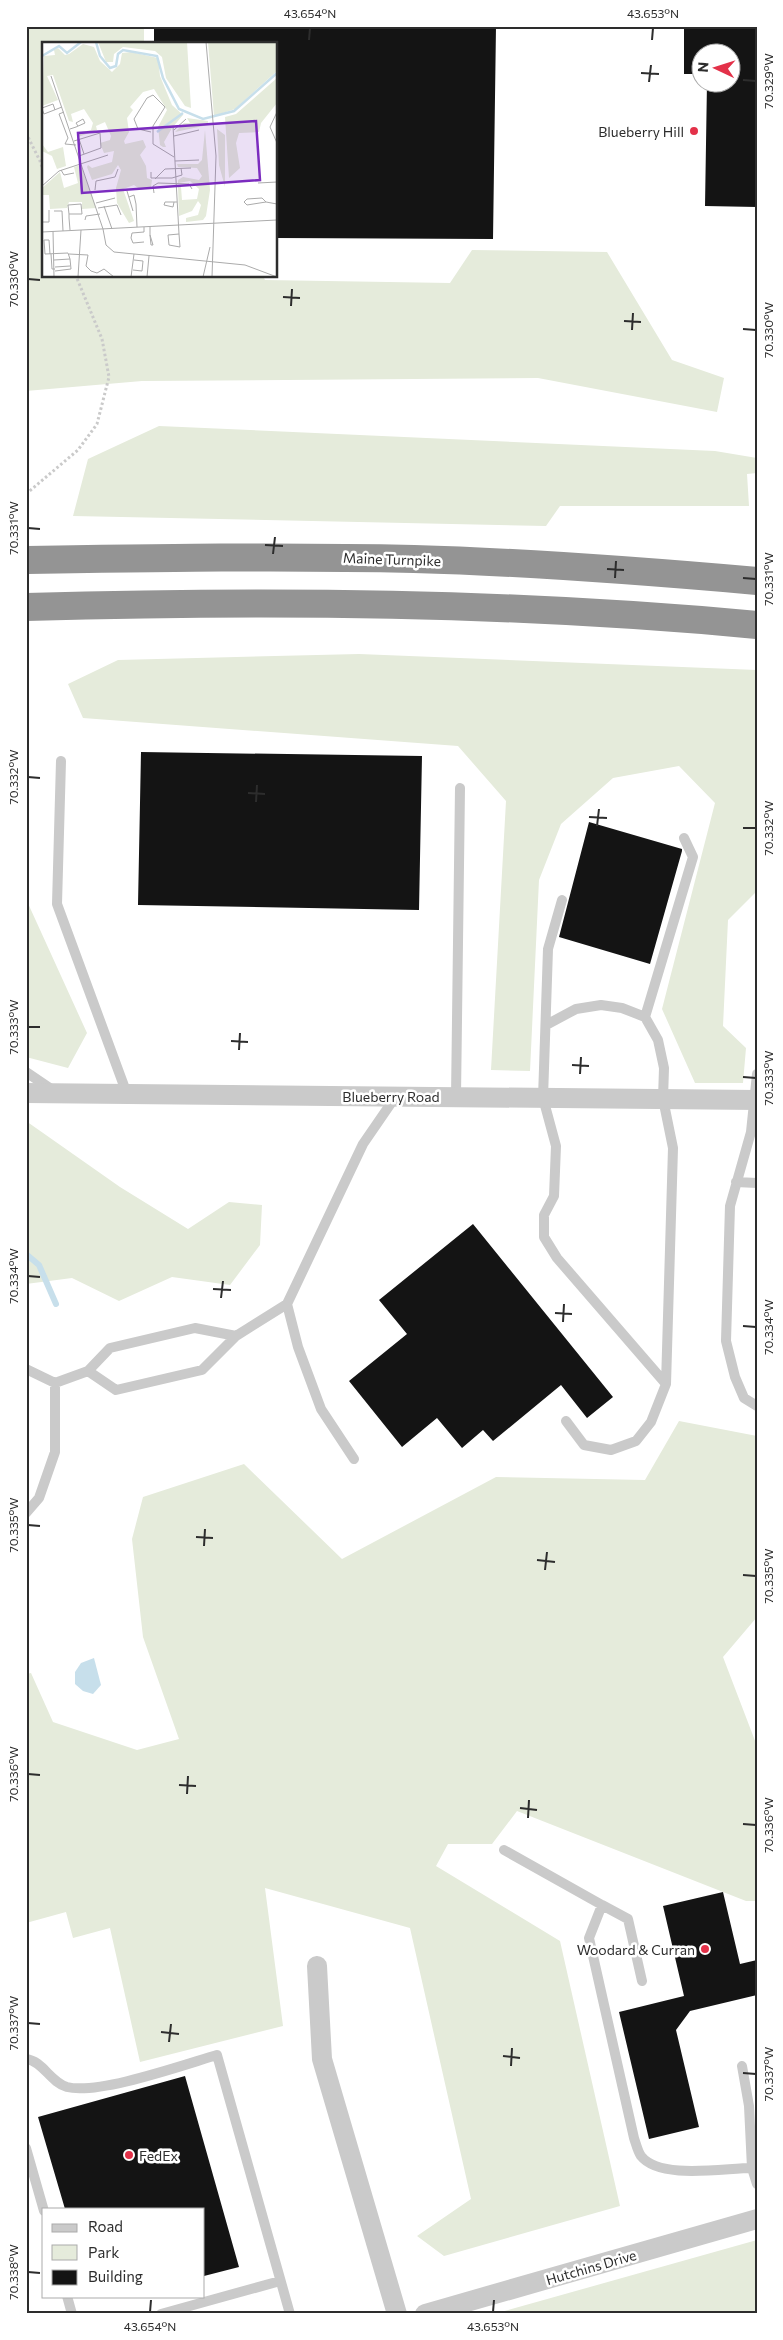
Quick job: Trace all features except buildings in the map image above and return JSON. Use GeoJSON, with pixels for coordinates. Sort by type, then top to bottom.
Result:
{"type":"FeatureCollection","features":[{"type":"Feature","properties":{"kind":"highway","name":"Maine Turnpike"},"geometry":{"type":"LineString","coordinates":[[26,560],[284,557],[417,559],[662,572],[757,581]]}},
{"type":"Feature","properties":{"kind":"highway"},"geometry":{"type":"LineString","coordinates":[[26,607],[317,602],[430,604],[690,619],[757,625]]}},
{"type":"Feature","properties":{"kind":"street","name":"Blueberry Road"},"geometry":{"type":"LineString","coordinates":[[26,1093],[756,1100]]}},
{"type":"Feature","properties":{"kind":"street"},"geometry":{"type":"LineString","coordinates":[[317,1966],[322,2059],[397,2314]]}},
{"type":"Feature","properties":{"kind":"street","name":"Hutchins Drive"},"geometry":{"type":"LineString","coordinates":[[425,2314],[757,2219]]}},
{"type":"Feature","properties":{"kind":"lane"},"geometry":{"type":"LineString","coordinates":[[60,761],[57,904],[127,1094]]}},
{"type":"Feature","properties":{"kind":"lane"},"geometry":{"type":"LineString","coordinates":[[456,1097],[460,788]]}},
{"type":"Feature","properties":{"kind":"lane"},"geometry":{"type":"LineString","coordinates":[[645,1018],[693,857],[684,838]]}},
{"type":"Feature","properties":{"kind":"lane"},"geometry":{"type":"LineString","coordinates":[[562,900],[548,949],[543,1098],[556,1146],[554,1196],[544,1215],[544,1237],[557,1258],[666,1384]]}},
{"type":"Feature","properties":{"kind":"lane"},"geometry":{"type":"LineString","coordinates":[[546,1025],[576,1009],[601,1005],[622,1008],[645,1018],[658,1040],[664,1068],[663,1099],[673,1148],[670,1303],[666,1384],[651,1422],[636,1441],[611,1450],[584,1445],[566,1421]]}},
{"type":"Feature","properties":{"kind":"lane"},"geometry":{"type":"LineString","coordinates":[[26,1072],[56,1093]]}},
{"type":"Feature","properties":{"kind":"lane"},"geometry":{"type":"LineString","coordinates":[[757,1074],[756,1100],[751,1132],[730,1206],[726,1341],[735,1377],[744,1398],[757,1406]]}},
{"type":"Feature","properties":{"kind":"lane"},"geometry":{"type":"LineString","coordinates":[[88,1371],[116,1390],[202,1370],[236,1336],[287,1304],[363,1144],[396,1096]]}},
{"type":"Feature","properties":{"kind":"lane"},"geometry":{"type":"LineString","coordinates":[[736,1182],[757,1182]]}},
{"type":"Feature","properties":{"kind":"lane"},"geometry":{"type":"LineString","coordinates":[[287,1304],[298,1347],[321,1409],[354,1459]]}},
{"type":"Feature","properties":{"kind":"lane"},"geometry":{"type":"LineString","coordinates":[[26,1369],[55,1383],[88,1371],[110,1348],[195,1328],[236,1336]]}},
{"type":"Feature","properties":{"kind":"lane"},"geometry":{"type":"LineString","coordinates":[[26,1514],[38,1498],[56,1452],[55,1383]]}},
{"type":"Feature","properties":{"kind":"lane"},"geometry":{"type":"LineString","coordinates":[[504,1850],[628,1919],[642,1981]]}},
{"type":"Feature","properties":{"kind":"lane"},"geometry":{"type":"LineString","coordinates":[[602,1905],[589,1938],[632,2129],[640,2155],[651,2165],[665,2169],[691,2171],[752,2168]]}},
{"type":"Feature","properties":{"kind":"lane"},"geometry":{"type":"LineString","coordinates":[[26,2059],[32,2060],[53,2080],[65,2086],[96,2089],[217,2055],[290,2314]]}},
{"type":"Feature","properties":{"kind":"lane"},"geometry":{"type":"LineString","coordinates":[[742,2066],[749,2106],[752,2168],[757,2184]]}},
{"type":"Feature","properties":{"kind":"lane"},"geometry":{"type":"LineString","coordinates":[[26,2148],[43,2208]]}},
{"type":"Feature","properties":{"kind":"lane"},"geometry":{"type":"LineString","coordinates":[[161,2314],[280,2281]]}},
{"type":"Feature","properties":{"kind":"lane"},"geometry":{"type":"LineString","coordinates":[[68,2298],[72,2314]]}},
{"type":"Feature","properties":{"kind":"path"},"geometry":{"type":"LineString","coordinates":[[26,133],[42,167]]}},
{"type":"Feature","properties":{"kind":"path"},"geometry":{"type":"LineString","coordinates":[[26,494],[78,450],[97,424],[109,377],[102,339],[77,278]]}},
{"type":"Feature","properties":{"kind":"green space"},"geometry":{"type":"Polygon","coordinates":[[[26,26],[144,26],[144,42],[42,42],[42,278],[264,278],[265,280],[450,283],[472,250],[607,252],[672,360],[724,378],[717,412],[538,378],[142,381],[26,391],[26,26]]]}},
{"type":"Feature","properties":{"kind":"green space"},"geometry":{"type":"Polygon","coordinates":[[[159,426],[715,451],[757,458],[757,473],[747,474],[749,506],[560,506],[546,526],[73,516],[88,459],[159,426]]]}},
{"type":"Feature","properties":{"kind":"green space"},"geometry":{"type":"Polygon","coordinates":[[[359,654],[757,670],[757,891],[728,920],[723,1026],[746,1048],[743,1083],[695,1083],[662,1009],[715,803],[679,766],[613,778],[561,824],[539,880],[530,1071],[491,1070],[506,801],[458,746],[83,718],[68,684],[118,660],[359,654]]]}},
{"type":"Feature","properties":{"kind":"green space"},"geometry":{"type":"Polygon","coordinates":[[[26,899],[87,1033],[68,1068],[26,1057],[26,899]]]}},
{"type":"Feature","properties":{"kind":"green space"},"geometry":{"type":"Polygon","coordinates":[[[26,1121],[120,1187],[188,1229],[229,1202],[262,1205],[260,1245],[230,1285],[172,1277],[119,1301],[72,1278],[26,1284],[26,1121]]]}},
{"type":"Feature","properties":{"kind":"green space"},"geometry":{"type":"Polygon","coordinates":[[[679,1421],[757,1436],[757,1617],[723,1657],[757,1746],[757,1901],[746,1901],[517,1811],[492,1844],[448,1844],[436,1866],[560,1941],[620,2206],[444,2256],[417,2236],[471,2199],[410,1928],[265,1888],[283,2026],[140,2062],[110,1928],[73,1938],[66,1912],[26,1923],[26,1674],[31,1673],[53,1722],[137,1750],[179,1739],[143,1637],[132,1539],[143,1497],[244,1464],[342,1559],[496,1477],[645,1480],[679,1421]]]}},
{"type":"Feature","properties":{"kind":"green space"},"geometry":{"type":"Polygon","coordinates":[[[757,2240],[757,2314],[494,2314],[757,2240]]]}},
{"type":"Feature","properties":{"kind":"water"},"geometry":{"type":"Polygon","coordinates":[[[94,1658],[101,1685],[93,1694],[83,1691],[75,1684],[75,1672],[81,1663],[94,1658]]]}},
{"type":"Feature","properties":{"kind":"waterway"},"geometry":{"type":"LineString","coordinates":[[26,1254],[39,1265],[56,1304]]}},
{"type":"Feature","properties":{"kind":"place","name":"Blueberry Hill"},"geometry":{"type":"Point","coordinates":[694,131]}},
{"type":"Feature","properties":{"kind":"place","name":"Woodard & Curran"},"geometry":{"type":"Point","coordinates":[705,1949]}},
{"type":"Feature","properties":{"kind":"place","name":"FedEx"},"geometry":{"type":"Point","coordinates":[129,2155]}}]}
